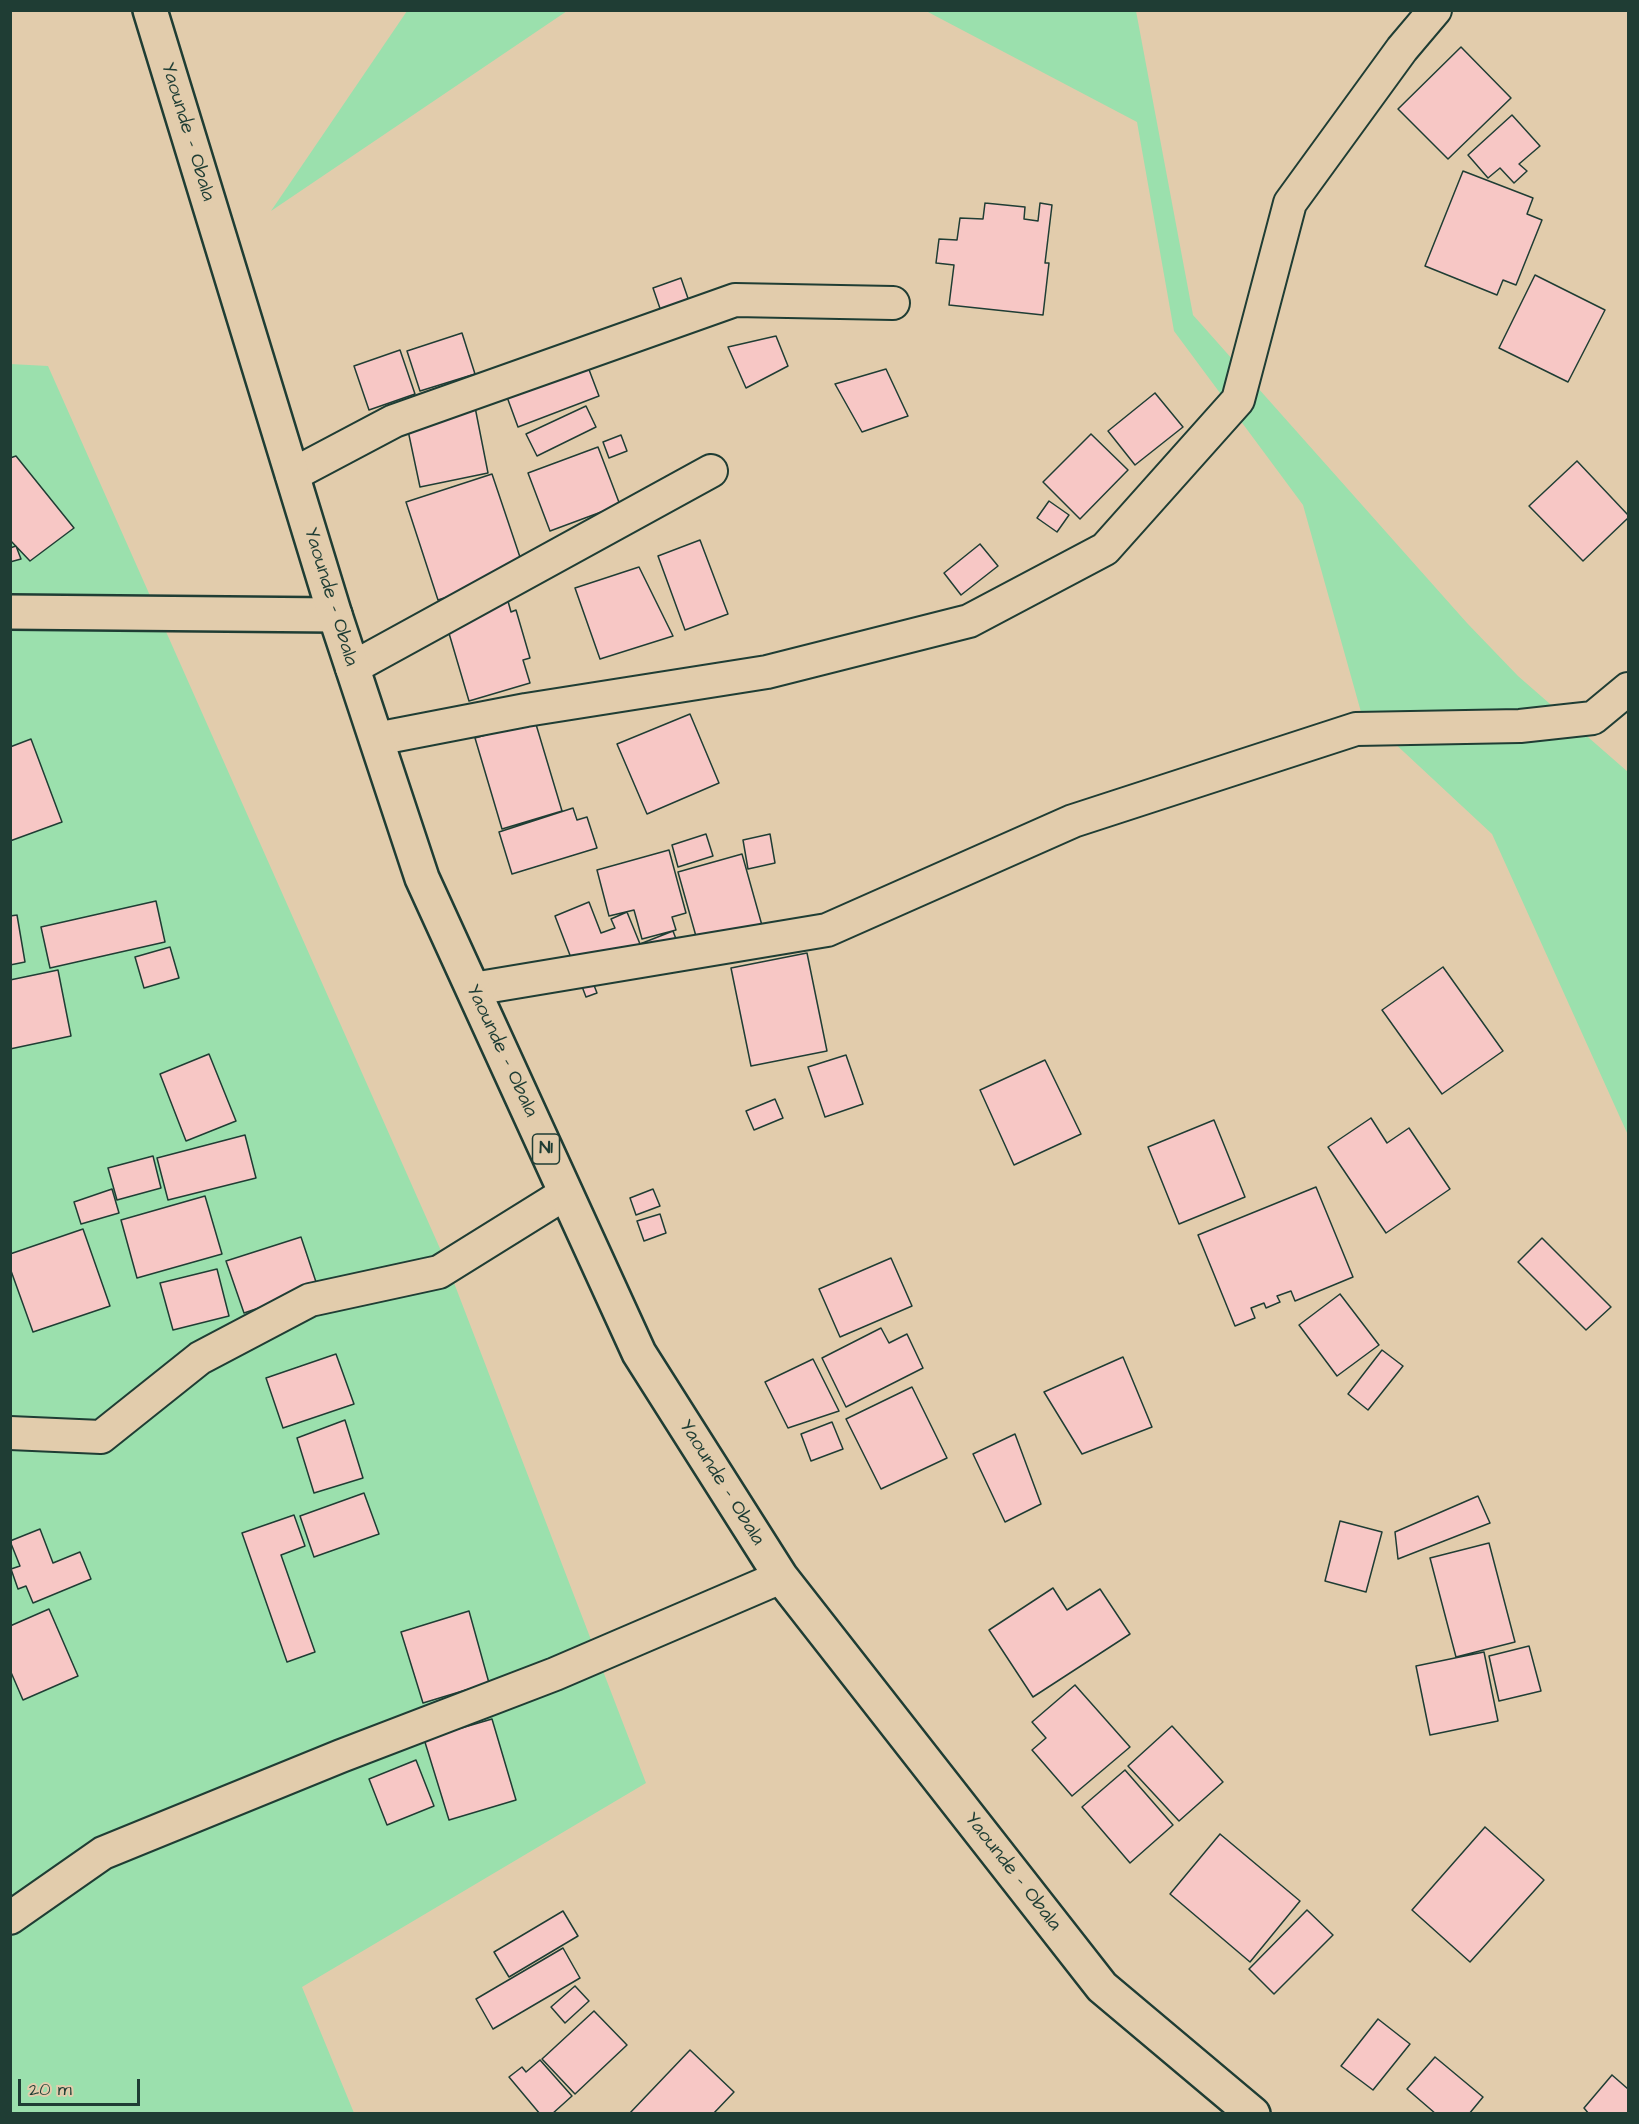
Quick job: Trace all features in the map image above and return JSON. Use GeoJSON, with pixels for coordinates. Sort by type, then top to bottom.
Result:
{"type":"FeatureCollection","features":[{"type":"Feature","properties":{"kind":"main road","name":"Yaounde - Obala"},"geometry":{"type":"LineString","coordinates":[[150,10],[335,615],[422,878],[639,1353],[781,1577],[1102,1987],[1253,2114]]}},
{"type":"Feature","properties":{"kind":"main road"},"geometry":{"type":"LineString","coordinates":[[10,612],[335,615]]}},
{"type":"Feature","properties":{"kind":"street"},"geometry":{"type":"LineString","coordinates":[[376,739],[526,710],[767,672],[969,621],[1105,549],[1238,400],[1290,202],[1402,49],[1435,10]]}},
{"type":"Feature","properties":{"kind":"street"},"geometry":{"type":"LineString","coordinates":[[292,475],[394,421],[735,300],[893,303]]}},
{"type":"Feature","properties":{"kind":"street"},"geometry":{"type":"LineString","coordinates":[[352,668],[711,471]]}},
{"type":"Feature","properties":{"kind":"street"},"geometry":{"type":"LineString","coordinates":[[473,989],[827,930],[1072,821],[1356,729],[1520,726],[1593,718],[1629,689]]}},
{"type":"Feature","properties":{"kind":"street"},"geometry":{"type":"LineString","coordinates":[[17,1438],[101,1437],[200,1358],[300,1305],[310,1300],[440,1272],[566,1193]]}},
{"type":"Feature","properties":{"kind":"street"},"geometry":{"type":"LineString","coordinates":[[10,1918],[103,1853],[341,1756],[555,1674],[781,1577]]}},
{"type":"Feature","properties":{"kind":"green space"},"geometry":{"type":"Polygon","coordinates":[[[407,11],[567,11],[271,211],[407,11]]]}},
{"type":"Feature","properties":{"kind":"green space"},"geometry":{"type":"Polygon","coordinates":[[[926,11],[1136,11],[1193,315],[1467,623],[1518,676],[1628,772],[1628,1135],[1492,834],[1361,712],[1303,505],[1174,331],[1137,122],[926,11]]]}},
{"type":"Feature","properties":{"kind":"green space"},"geometry":{"type":"Polygon","coordinates":[[[10,364],[48,366],[446,1262],[646,1783],[302,1987],[354,2113],[11,2113],[10,364]]]}},
{"type":"Feature","properties":{"kind":"building"},"geometry":{"type":"Polygon","coordinates":[[[1461,47],[1511,98],[1448,159],[1398,109],[1461,47]]]}},
{"type":"Feature","properties":{"kind":"building"},"geometry":{"type":"Polygon","coordinates":[[[1512,115],[1540,146],[1519,164],[1527,171],[1514,183],[1500,168],[1488,178],[1468,155],[1512,115]]]}},
{"type":"Feature","properties":{"kind":"building"},"geometry":{"type":"Polygon","coordinates":[[[1463,171],[1533,198],[1527,214],[1542,220],[1516,285],[1503,280],[1497,295],[1425,266],[1463,171]]]}},
{"type":"Feature","properties":{"kind":"building"},"geometry":{"type":"Polygon","coordinates":[[[985,203],[1025,207],[1024,219],[1038,221],[1040,203],[1052,205],[1045,263],[1049,263],[1043,315],[949,305],[954,265],[936,263],[939,239],[957,240],[960,218],[983,219],[985,203]]]}},
{"type":"Feature","properties":{"kind":"building"},"geometry":{"type":"Polygon","coordinates":[[[1535,275],[1605,310],[1568,382],[1499,348],[1535,275]]]}},
{"type":"Feature","properties":{"kind":"building"},"geometry":{"type":"Polygon","coordinates":[[[681,278],[692,310],[664,320],[653,288],[681,278]]]}},
{"type":"Feature","properties":{"kind":"building"},"geometry":{"type":"Polygon","coordinates":[[[462,333],[475,374],[420,391],[407,351],[462,333]]]}},
{"type":"Feature","properties":{"kind":"building"},"geometry":{"type":"Polygon","coordinates":[[[776,336],[788,366],[746,388],[728,347],[776,336]]]}},
{"type":"Feature","properties":{"kind":"building"},"geometry":{"type":"Polygon","coordinates":[[[400,350],[415,394],[369,410],[354,366],[400,350]]]}},
{"type":"Feature","properties":{"kind":"building"},"geometry":{"type":"Polygon","coordinates":[[[588,367],[599,396],[518,427],[507,397],[588,367]]]}},
{"type":"Feature","properties":{"kind":"building"},"geometry":{"type":"Polygon","coordinates":[[[886,369],[908,416],[862,432],[835,384],[886,369]]]}},
{"type":"Feature","properties":{"kind":"building"},"geometry":{"type":"Polygon","coordinates":[[[1155,393],[1183,427],[1135,465],[1108,431],[1155,393]]]}},
{"type":"Feature","properties":{"kind":"building"},"geometry":{"type":"Polygon","coordinates":[[[586,406],[596,427],[537,456],[526,434],[586,406]]]}},
{"type":"Feature","properties":{"kind":"building"},"geometry":{"type":"Polygon","coordinates":[[[475,407],[488,473],[420,487],[406,421],[475,407]]]}},
{"type":"Feature","properties":{"kind":"building"},"geometry":{"type":"Polygon","coordinates":[[[1091,434],[1128,470],[1080,519],[1043,482],[1091,434]]]}},
{"type":"Feature","properties":{"kind":"building"},"geometry":{"type":"Polygon","coordinates":[[[621,435],[627,451],[609,458],[603,442],[621,435]]]}},
{"type":"Feature","properties":{"kind":"building"},"geometry":{"type":"Polygon","coordinates":[[[598,447],[620,505],[550,531],[528,473],[598,447]]]}},
{"type":"Feature","properties":{"kind":"building"},"geometry":{"type":"Polygon","coordinates":[[[16,456],[74,528],[30,561],[10,540],[10,458],[16,456]]]}},
{"type":"Feature","properties":{"kind":"building"},"geometry":{"type":"Polygon","coordinates":[[[1577,461],[1628,515],[1628,518],[1583,561],[1529,506],[1577,461]]]}},
{"type":"Feature","properties":{"kind":"building"},"geometry":{"type":"Polygon","coordinates":[[[492,474],[525,572],[438,600],[406,502],[492,474]]]}},
{"type":"Feature","properties":{"kind":"building"},"geometry":{"type":"Polygon","coordinates":[[[1049,501],[1069,515],[1057,532],[1037,518],[1049,501]]]}},
{"type":"Feature","properties":{"kind":"building"},"geometry":{"type":"Polygon","coordinates":[[[700,540],[728,614],[685,630],[658,556],[700,540]]]}},
{"type":"Feature","properties":{"kind":"building"},"geometry":{"type":"Polygon","coordinates":[[[980,544],[998,566],[961,595],[944,573],[980,544]]]}},
{"type":"Feature","properties":{"kind":"building"},"geometry":{"type":"Polygon","coordinates":[[[16,546],[21,559],[10,562],[10,548],[16,546]]]}},
{"type":"Feature","properties":{"kind":"building"},"geometry":{"type":"Polygon","coordinates":[[[639,567],[673,636],[600,659],[575,588],[639,567]]]}},
{"type":"Feature","properties":{"kind":"building"},"geometry":{"type":"Polygon","coordinates":[[[506,594],[511,612],[516,610],[530,658],[523,660],[530,683],[469,701],[443,613],[506,594]]]}},
{"type":"Feature","properties":{"kind":"building"},"geometry":{"type":"Polygon","coordinates":[[[690,714],[719,783],[647,814],[617,744],[690,714]]]}},
{"type":"Feature","properties":{"kind":"building"},"geometry":{"type":"Polygon","coordinates":[[[535,721],[562,811],[502,829],[475,738],[535,721]]]}},
{"type":"Feature","properties":{"kind":"building"},"geometry":{"type":"Polygon","coordinates":[[[31,739],[62,822],[10,841],[10,747],[31,739]]]}},
{"type":"Feature","properties":{"kind":"building"},"geometry":{"type":"Polygon","coordinates":[[[573,808],[577,820],[587,817],[597,848],[512,874],[499,832],[573,808]]]}},
{"type":"Feature","properties":{"kind":"building"},"geometry":{"type":"Polygon","coordinates":[[[706,834],[713,856],[678,867],[672,845],[706,834]]]}},
{"type":"Feature","properties":{"kind":"building"},"geometry":{"type":"Polygon","coordinates":[[[770,834],[775,863],[748,869],[743,840],[770,834]]]}},
{"type":"Feature","properties":{"kind":"building"},"geometry":{"type":"Polygon","coordinates":[[[669,850],[686,913],[672,917],[676,930],[642,939],[634,910],[609,916],[597,870],[669,850]]]}},
{"type":"Feature","properties":{"kind":"building"},"geometry":{"type":"Polygon","coordinates":[[[742,854],[763,929],[699,947],[678,872],[742,854]]]}},
{"type":"Feature","properties":{"kind":"building"},"geometry":{"type":"Polygon","coordinates":[[[156,901],[165,942],[50,968],[41,927],[156,901]]]}},
{"type":"Feature","properties":{"kind":"building"},"geometry":{"type":"Polygon","coordinates":[[[589,902],[601,933],[615,928],[611,919],[627,912],[640,944],[673,931],[679,947],[590,975],[597,993],[586,997],[555,916],[589,902]]]}},
{"type":"Feature","properties":{"kind":"building"},"geometry":{"type":"Polygon","coordinates":[[[17,915],[25,962],[10,965],[10,916],[17,915]]]}},
{"type":"Feature","properties":{"kind":"building"},"geometry":{"type":"Polygon","coordinates":[[[170,947],[179,978],[144,988],[135,957],[170,947]]]}},
{"type":"Feature","properties":{"kind":"building"},"geometry":{"type":"Polygon","coordinates":[[[807,953],[827,1051],[751,1066],[731,968],[807,953]]]}},
{"type":"Feature","properties":{"kind":"building"},"geometry":{"type":"Polygon","coordinates":[[[1443,967],[1503,1051],[1442,1094],[1382,1010],[1443,967]]]}},
{"type":"Feature","properties":{"kind":"building"},"geometry":{"type":"Polygon","coordinates":[[[58,970],[71,1036],[10,1049],[10,980],[58,970]]]}},
{"type":"Feature","properties":{"kind":"building"},"geometry":{"type":"Polygon","coordinates":[[[209,1054],[236,1121],[186,1141],[160,1074],[209,1054]]]}},
{"type":"Feature","properties":{"kind":"building"},"geometry":{"type":"Polygon","coordinates":[[[846,1055],[863,1104],[825,1117],[808,1067],[846,1055]]]}},
{"type":"Feature","properties":{"kind":"building"},"geometry":{"type":"Polygon","coordinates":[[[1045,1060],[1081,1134],[1014,1165],[980,1090],[1045,1060]]]}},
{"type":"Feature","properties":{"kind":"building"},"geometry":{"type":"Polygon","coordinates":[[[775,1099],[783,1118],[754,1130],[746,1111],[775,1099]]]}},
{"type":"Feature","properties":{"kind":"building"},"geometry":{"type":"Polygon","coordinates":[[[1371,1118],[1387,1143],[1409,1128],[1450,1189],[1386,1233],[1328,1147],[1371,1118]]]}},
{"type":"Feature","properties":{"kind":"building"},"geometry":{"type":"Polygon","coordinates":[[[1214,1120],[1245,1197],[1179,1224],[1148,1147],[1214,1120]]]}},
{"type":"Feature","properties":{"kind":"building"},"geometry":{"type":"Polygon","coordinates":[[[245,1135],[256,1178],[168,1200],[157,1158],[245,1135]]]}},
{"type":"Feature","properties":{"kind":"building"},"geometry":{"type":"Polygon","coordinates":[[[153,1156],[161,1188],[117,1200],[108,1168],[153,1156]]]}},
{"type":"Feature","properties":{"kind":"building"},"geometry":{"type":"Polygon","coordinates":[[[1316,1187],[1353,1277],[1295,1301],[1291,1291],[1277,1296],[1280,1302],[1266,1308],[1264,1303],[1251,1308],[1255,1318],[1235,1326],[1198,1235],[1316,1187]]]}},
{"type":"Feature","properties":{"kind":"building"},"geometry":{"type":"Polygon","coordinates":[[[112,1189],[119,1213],[81,1224],[74,1202],[112,1189]]]}},
{"type":"Feature","properties":{"kind":"building"},"geometry":{"type":"Polygon","coordinates":[[[653,1189],[660,1206],[636,1215],[630,1198],[653,1189]]]}},
{"type":"Feature","properties":{"kind":"building"},"geometry":{"type":"Polygon","coordinates":[[[205,1196],[222,1254],[137,1278],[121,1220],[205,1196]]]}},
{"type":"Feature","properties":{"kind":"building"},"geometry":{"type":"Polygon","coordinates":[[[660,1214],[666,1233],[644,1241],[637,1221],[660,1214]]]}},
{"type":"Feature","properties":{"kind":"building"},"geometry":{"type":"Polygon","coordinates":[[[83,1229],[110,1306],[33,1332],[10,1268],[10,1254],[83,1229]]]}},
{"type":"Feature","properties":{"kind":"building"},"geometry":{"type":"Polygon","coordinates":[[[301,1237],[318,1288],[244,1313],[226,1261],[301,1237]]]}},
{"type":"Feature","properties":{"kind":"building"},"geometry":{"type":"Polygon","coordinates":[[[1542,1238],[1611,1307],[1586,1330],[1518,1262],[1542,1238]]]}},
{"type":"Feature","properties":{"kind":"building"},"geometry":{"type":"Polygon","coordinates":[[[891,1258],[912,1306],[840,1337],[819,1289],[891,1258]]]}},
{"type":"Feature","properties":{"kind":"building"},"geometry":{"type":"Polygon","coordinates":[[[217,1269],[229,1316],[173,1330],[160,1283],[217,1269]]]}},
{"type":"Feature","properties":{"kind":"building"},"geometry":{"type":"Polygon","coordinates":[[[1340,1294],[1379,1345],[1337,1376],[1299,1325],[1340,1294]]]}},
{"type":"Feature","properties":{"kind":"building"},"geometry":{"type":"Polygon","coordinates":[[[881,1328],[889,1343],[907,1334],[923,1368],[846,1407],[822,1358],[881,1328]]]}},
{"type":"Feature","properties":{"kind":"building"},"geometry":{"type":"Polygon","coordinates":[[[1382,1350],[1403,1366],[1368,1410],[1348,1394],[1382,1350]]]}},
{"type":"Feature","properties":{"kind":"building"},"geometry":{"type":"Polygon","coordinates":[[[336,1354],[354,1404],[283,1428],[266,1378],[336,1354]]]}},
{"type":"Feature","properties":{"kind":"building"},"geometry":{"type":"Polygon","coordinates":[[[1123,1357],[1152,1427],[1082,1454],[1044,1392],[1123,1357]]]}},
{"type":"Feature","properties":{"kind":"building"},"geometry":{"type":"Polygon","coordinates":[[[813,1359],[839,1411],[788,1428],[765,1382],[813,1359]]]}},
{"type":"Feature","properties":{"kind":"building"},"geometry":{"type":"Polygon","coordinates":[[[912,1387],[947,1458],[881,1489],[846,1419],[912,1387]]]}},
{"type":"Feature","properties":{"kind":"building"},"geometry":{"type":"Polygon","coordinates":[[[345,1420],[363,1478],[314,1493],[297,1438],[345,1420]]]}},
{"type":"Feature","properties":{"kind":"building"},"geometry":{"type":"Polygon","coordinates":[[[832,1422],[843,1449],[811,1461],[801,1434],[832,1422]]]}},
{"type":"Feature","properties":{"kind":"building"},"geometry":{"type":"Polygon","coordinates":[[[1015,1434],[1041,1504],[1005,1522],[973,1454],[1015,1434]]]}},
{"type":"Feature","properties":{"kind":"building"},"geometry":{"type":"Polygon","coordinates":[[[364,1493],[379,1534],[314,1557],[300,1516],[364,1493]]]}},
{"type":"Feature","properties":{"kind":"building"},"geometry":{"type":"Polygon","coordinates":[[[1478,1496],[1490,1523],[1398,1559],[1395,1532],[1478,1496]]]}},
{"type":"Feature","properties":{"kind":"building"},"geometry":{"type":"Polygon","coordinates":[[[294,1515],[305,1546],[281,1555],[315,1652],[287,1662],[242,1533],[294,1515]]]}},
{"type":"Feature","properties":{"kind":"building"},"geometry":{"type":"Polygon","coordinates":[[[1340,1521],[1382,1532],[1366,1592],[1325,1581],[1340,1521]]]}},
{"type":"Feature","properties":{"kind":"building"},"geometry":{"type":"Polygon","coordinates":[[[40,1529],[53,1563],[80,1552],[91,1579],[33,1603],[26,1586],[18,1589],[11,1569],[20,1566],[10,1541],[40,1529]]]}},
{"type":"Feature","properties":{"kind":"building"},"geometry":{"type":"Polygon","coordinates":[[[1489,1543],[1515,1642],[1456,1657],[1430,1558],[1489,1543]]]}},
{"type":"Feature","properties":{"kind":"building"},"geometry":{"type":"Polygon","coordinates":[[[1053,1588],[1067,1610],[1100,1589],[1130,1634],[1033,1697],[989,1630],[1053,1588]]]}},
{"type":"Feature","properties":{"kind":"building"},"geometry":{"type":"Polygon","coordinates":[[[49,1609],[78,1676],[23,1700],[10,1670],[10,1626],[49,1609]]]}},
{"type":"Feature","properties":{"kind":"building"},"geometry":{"type":"Polygon","coordinates":[[[469,1611],[489,1683],[423,1703],[401,1632],[469,1611]]]}},
{"type":"Feature","properties":{"kind":"building"},"geometry":{"type":"Polygon","coordinates":[[[1529,1646],[1541,1691],[1499,1701],[1489,1656],[1529,1646]]]}},
{"type":"Feature","properties":{"kind":"building"},"geometry":{"type":"Polygon","coordinates":[[[1484,1652],[1498,1721],[1430,1735],[1416,1666],[1484,1652]]]}},
{"type":"Feature","properties":{"kind":"building"},"geometry":{"type":"Polygon","coordinates":[[[1075,1685],[1130,1747],[1072,1796],[1032,1750],[1046,1738],[1032,1722],[1075,1685]]]}},
{"type":"Feature","properties":{"kind":"building"},"geometry":{"type":"Polygon","coordinates":[[[492,1719],[516,1800],[449,1820],[424,1739],[492,1719]]]}},
{"type":"Feature","properties":{"kind":"building"},"geometry":{"type":"Polygon","coordinates":[[[1172,1726],[1223,1782],[1179,1821],[1128,1766],[1172,1726]]]}},
{"type":"Feature","properties":{"kind":"building"},"geometry":{"type":"Polygon","coordinates":[[[416,1760],[434,1806],[387,1825],[369,1779],[416,1760]]]}},
{"type":"Feature","properties":{"kind":"building"},"geometry":{"type":"Polygon","coordinates":[[[1125,1770],[1173,1825],[1130,1863],[1082,1807],[1125,1770]]]}},
{"type":"Feature","properties":{"kind":"building"},"geometry":{"type":"Polygon","coordinates":[[[1485,1827],[1544,1880],[1470,1962],[1412,1910],[1485,1827]]]}},
{"type":"Feature","properties":{"kind":"building"},"geometry":{"type":"Polygon","coordinates":[[[1220,1834],[1300,1901],[1250,1962],[1170,1894],[1220,1834]]]}},
{"type":"Feature","properties":{"kind":"building"},"geometry":{"type":"Polygon","coordinates":[[[1307,1910],[1333,1935],[1274,1994],[1249,1969],[1307,1910]]]}},
{"type":"Feature","properties":{"kind":"building"},"geometry":{"type":"Polygon","coordinates":[[[563,1911],[578,1936],[509,1977],[494,1952],[563,1911]]]}},
{"type":"Feature","properties":{"kind":"building"},"geometry":{"type":"Polygon","coordinates":[[[563,1948],[580,1978],[493,2029],[476,1999],[563,1948]]]}},
{"type":"Feature","properties":{"kind":"building"},"geometry":{"type":"Polygon","coordinates":[[[575,1986],[589,2001],[565,2023],[551,2007],[575,1986]]]}},
{"type":"Feature","properties":{"kind":"building"},"geometry":{"type":"Polygon","coordinates":[[[594,2011],[627,2045],[575,2094],[542,2059],[594,2011]]]}},
{"type":"Feature","properties":{"kind":"building"},"geometry":{"type":"Polygon","coordinates":[[[1378,2019],[1410,2044],[1373,2090],[1341,2066],[1378,2019]]]}},
{"type":"Feature","properties":{"kind":"building"},"geometry":{"type":"Polygon","coordinates":[[[690,2050],[734,2092],[713,2114],[629,2114],[690,2050]]]}},
{"type":"Feature","properties":{"kind":"building"},"geometry":{"type":"Polygon","coordinates":[[[1435,2057],[1483,2097],[1469,2114],[1436,2114],[1407,2089],[1435,2057]]]}},
{"type":"Feature","properties":{"kind":"building"},"geometry":{"type":"Polygon","coordinates":[[[540,2060],[572,2096],[552,2114],[540,2114],[509,2077],[522,2067],[526,2072],[540,2060]]]}},
{"type":"Feature","properties":{"kind":"building"},"geometry":{"type":"Polygon","coordinates":[[[1612,2075],[1628,2089],[1628,2114],[1589,2114],[1584,2108],[1612,2075]]]}}]}
